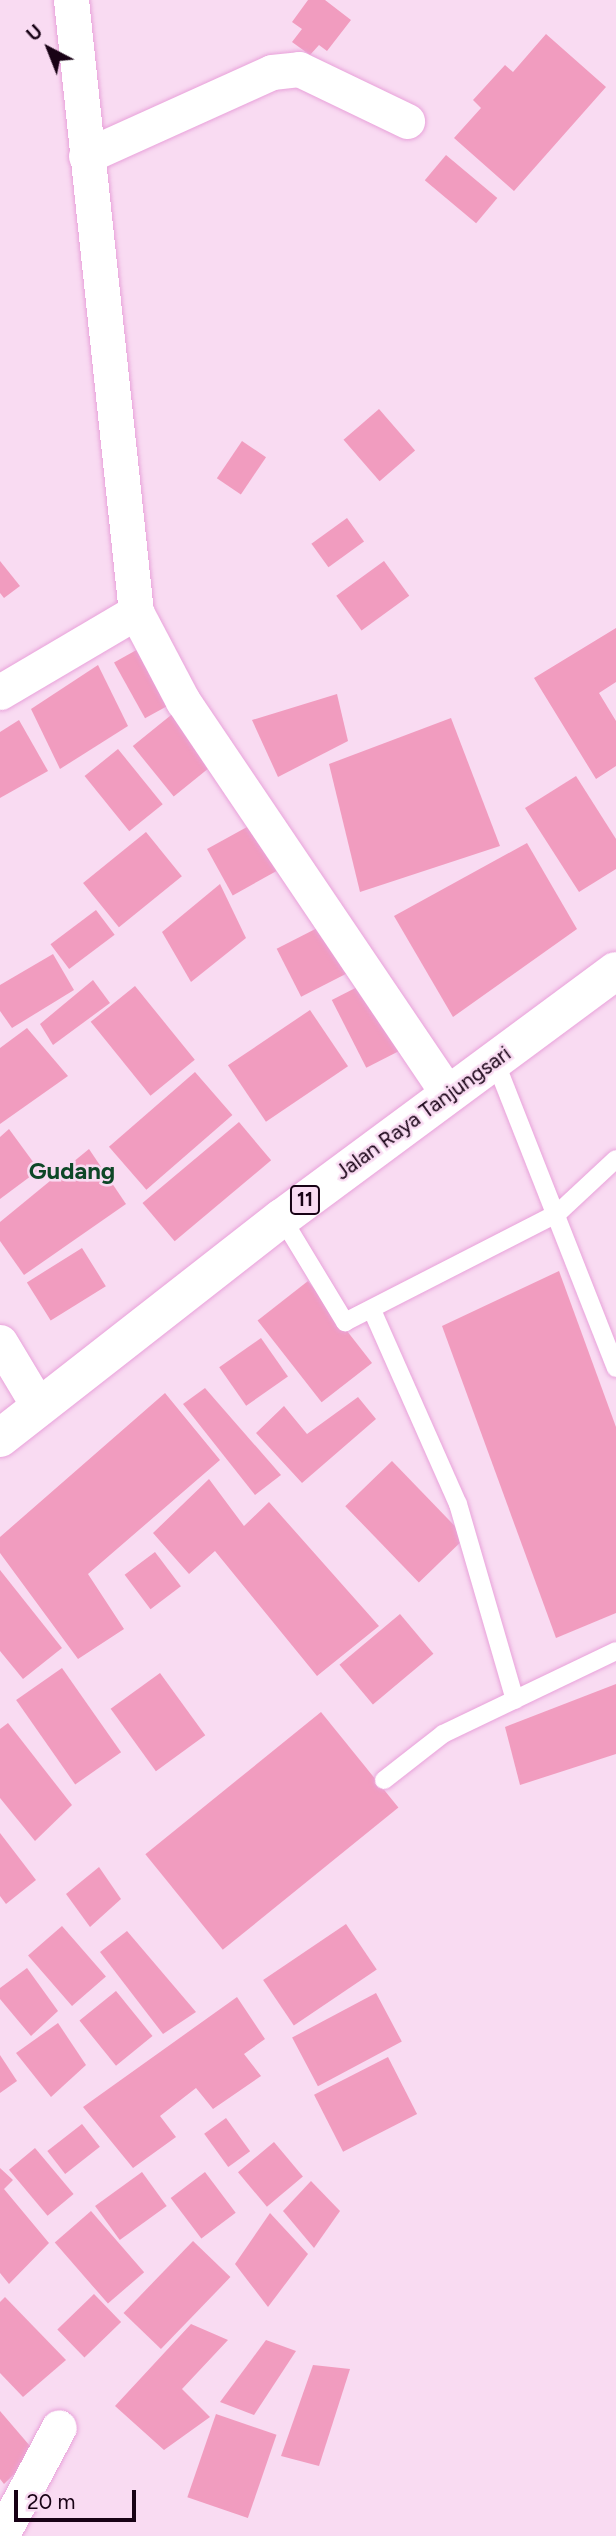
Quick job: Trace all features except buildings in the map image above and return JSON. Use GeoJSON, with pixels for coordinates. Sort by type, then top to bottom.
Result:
{"type":"FeatureCollection","features":[{"type":"Feature","properties":{"kind":"highway","name":"Jalan Raya Tanjungsari"},"geometry":{"type":"LineString","coordinates":[[0,1438],[282,1218],[447,1093],[495,1061],[616,971]]}},
{"type":"Feature","properties":{"kind":"street"},"geometry":{"type":"LineString","coordinates":[[71,0],[136,612],[183,701],[447,1093]]}},
{"type":"Feature","properties":{"kind":"street"},"geometry":{"type":"LineString","coordinates":[[86,156],[272,72],[299,69],[407,121]]}},
{"type":"Feature","properties":{"kind":"street"},"geometry":{"type":"LineString","coordinates":[[0,692],[136,612]]}},
{"type":"Feature","properties":{"kind":"street"},"geometry":{"type":"LineString","coordinates":[[0,1342],[40,1407]]}},
{"type":"Feature","properties":{"kind":"street"},"geometry":{"type":"LineString","coordinates":[[1,2536],[60,2427]]}},
{"type":"Feature","properties":{"kind":"lane"},"geometry":{"type":"LineString","coordinates":[[495,1061],[558,1213],[616,1368]]}},
{"type":"Feature","properties":{"kind":"lane"},"geometry":{"type":"LineString","coordinates":[[282,1218],[338,1318],[355,1320],[558,1213],[616,1158]]}},
{"type":"Feature","properties":{"kind":"lane"},"geometry":{"type":"LineString","coordinates":[[372,1310],[458,1504],[515,1700]]}},
{"type":"Feature","properties":{"kind":"lane"},"geometry":{"type":"LineString","coordinates":[[384,1780],[443,1734],[616,1651]]}},
{"type":"Feature","properties":{"kind":"district","name":"Gudang"},"geometry":{"type":"Point","coordinates":[72,1171]}}]}
